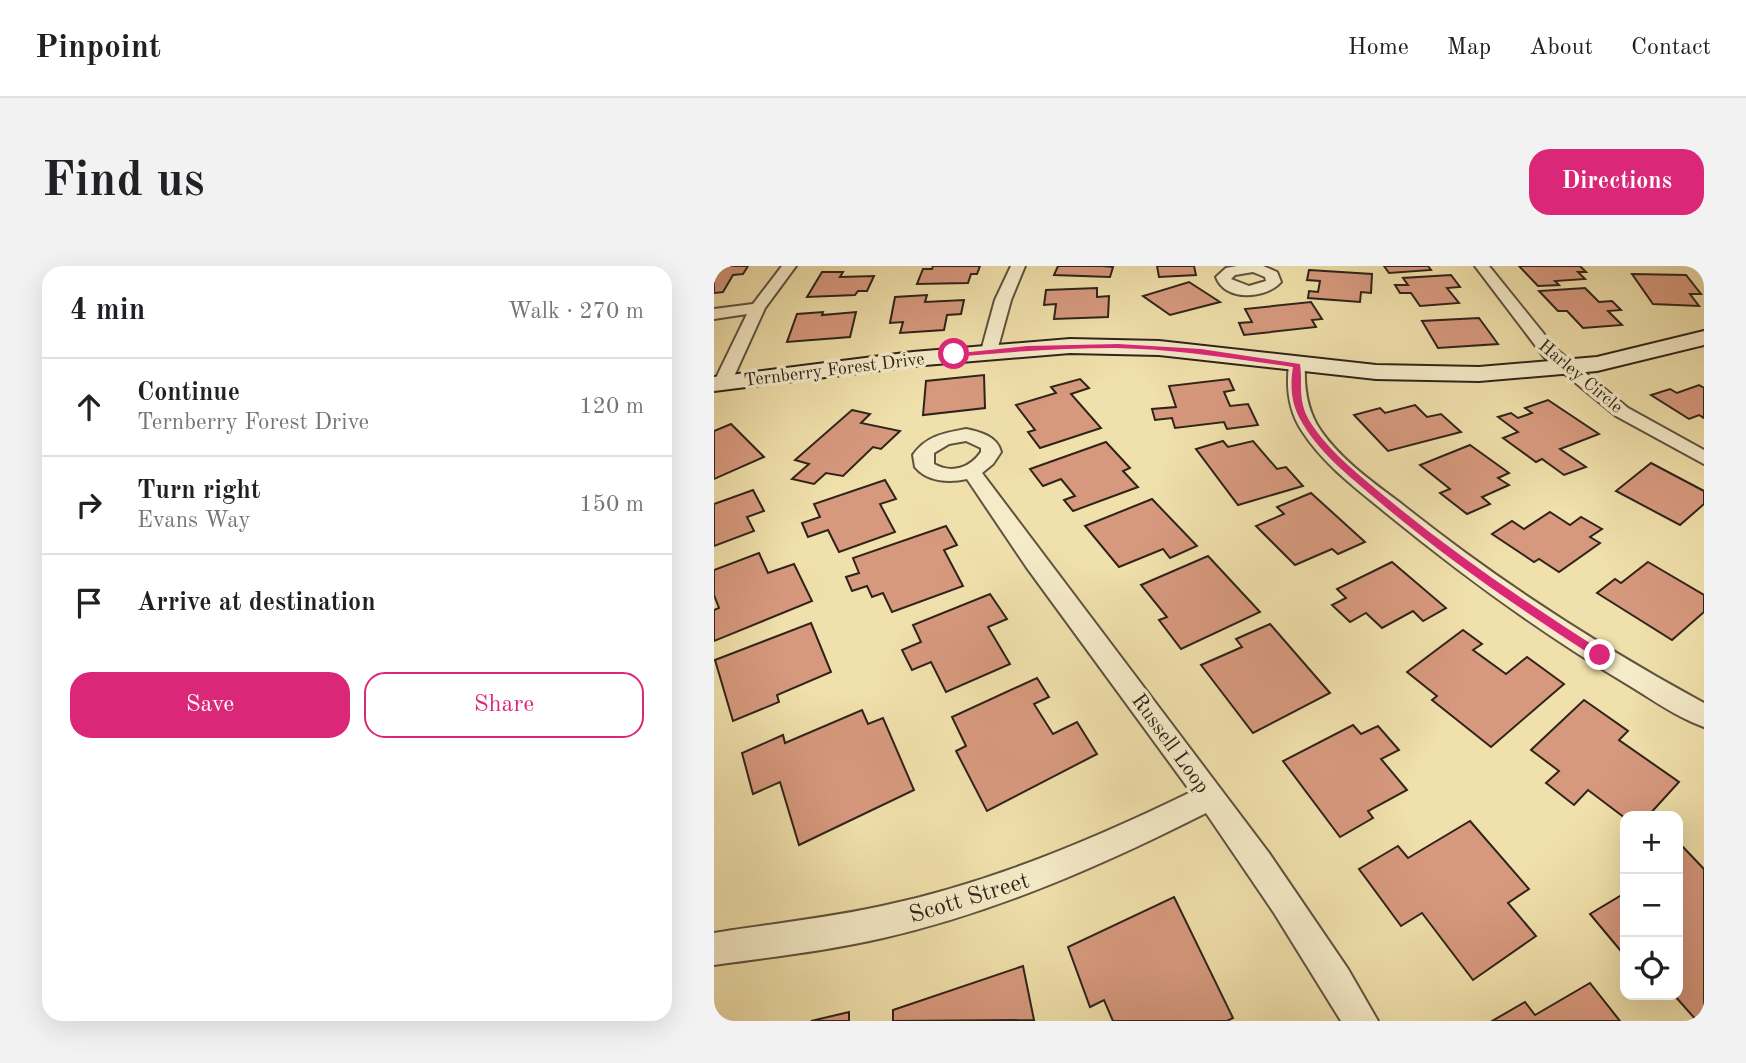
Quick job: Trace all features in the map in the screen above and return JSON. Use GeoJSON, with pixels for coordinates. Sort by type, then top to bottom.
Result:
{"type":"FeatureCollection","features":[{"type":"Feature","properties":{"kind":"street"},"geometry":{"type":"LineString","coordinates":[[718,384],[758,308],[789,266]]}},
{"type":"Feature","properties":{"kind":"street"},"geometry":{"type":"LineString","coordinates":[[989,351],[1003,300],[1018,266]]}},
{"type":"Feature","properties":{"kind":"street","name":"Harley Circle"},"geometry":{"type":"LineString","coordinates":[[1482,266],[1531,332],[1566,367],[1622,412],[1704,458]]}},
{"type":"Feature","properties":{"kind":"street"},"geometry":{"type":"LineString","coordinates":[[714,314],[758,308]]}},
{"type":"Feature","properties":{"kind":"street","name":"Ternberry Forest Drive"},"geometry":{"type":"LineString","coordinates":[[718,384],[989,351],[1070,346],[1159,348],[1376,373],[1431,374],[1566,367],[1636,357],[1704,338]]}},
{"type":"Feature","properties":{"kind":"street"},"geometry":{"type":"LineString","coordinates":[[1297,365],[1297,400],[1305,419],[1317,439],[1342,465],[1420,531],[1534,613],[1704,716]]}},
{"type":"Feature","properties":{"kind":"street","name":"Russell Loop"},"geometry":{"type":"LineString","coordinates":[[971,471],[1000,515],[1149,711],[1308,932],[1362,1021]]}},
{"type":"Feature","properties":{"kind":"street","name":"Scott Street"},"geometry":{"type":"LineString","coordinates":[[714,949],[881,922],[974,897],[1075,860],[1209,797]]}},
{"type":"Feature","properties":{"kind":"building"},"geometry":{"type":"Polygon","coordinates":[[[714,266],[748,266],[743,274],[733,275],[723,292],[714,293],[714,266]]]}},
{"type":"Feature","properties":{"kind":"building"},"geometry":{"type":"Polygon","coordinates":[[[933,266],[980,266],[977,274],[971,274],[968,283],[917,284],[923,269],[932,269],[933,266]]]}},
{"type":"Feature","properties":{"kind":"building"},"geometry":{"type":"Polygon","coordinates":[[[1058,266],[1113,267],[1110,277],[1054,275],[1058,266]]]}},
{"type":"Feature","properties":{"kind":"building"},"geometry":{"type":"Polygon","coordinates":[[[1157,266],[1194,266],[1196,275],[1159,277],[1157,266]]]}},
{"type":"Feature","properties":{"kind":"building"},"geometry":{"type":"Polygon","coordinates":[[[1384,266],[1428,266],[1431,270],[1389,273],[1384,266]]]}},
{"type":"Feature","properties":{"kind":"building"},"geometry":{"type":"Polygon","coordinates":[[[1519,266],[1580,266],[1586,272],[1578,272],[1585,279],[1555,281],[1559,285],[1538,286],[1519,266]]]}},
{"type":"Feature","properties":{"kind":"building"},"geometry":{"type":"Polygon","coordinates":[[[1309,270],[1372,274],[1371,293],[1361,292],[1360,302],[1308,298],[1309,291],[1318,292],[1320,281],[1307,280],[1309,270]]]}},
{"type":"Feature","properties":{"kind":"building"},"geometry":{"type":"Polygon","coordinates":[[[822,272],[843,272],[840,277],[874,276],[867,291],[858,291],[855,295],[807,297],[822,272]]]}},
{"type":"Feature","properties":{"kind":"building"},"geometry":{"type":"Polygon","coordinates":[[[1632,274],[1686,275],[1701,294],[1690,294],[1699,306],[1653,304],[1632,274]]]}},
{"type":"Feature","properties":{"kind":"building"},"geometry":{"type":"Polygon","coordinates":[[[1451,275],[1460,287],[1447,288],[1459,303],[1420,306],[1411,293],[1400,293],[1395,285],[1408,285],[1403,278],[1451,275]]]}},
{"type":"Feature","properties":{"kind":"building"},"geometry":{"type":"Polygon","coordinates":[[[1189,282],[1220,302],[1170,315],[1143,296],[1189,282]]]}},
{"type":"Feature","properties":{"kind":"building"},"geometry":{"type":"Polygon","coordinates":[[[1097,288],[1097,297],[1109,296],[1108,317],[1054,319],[1056,304],[1044,305],[1046,290],[1097,288]]]}},
{"type":"Feature","properties":{"kind":"building"},"geometry":{"type":"Polygon","coordinates":[[[1585,288],[1599,302],[1612,301],[1621,310],[1608,311],[1622,325],[1583,328],[1567,311],[1558,311],[1539,291],[1585,288]]]}},
{"type":"Feature","properties":{"kind":"building"},"geometry":{"type":"Polygon","coordinates":[[[927,295],[925,302],[964,300],[961,314],[947,315],[944,330],[900,333],[903,322],[890,323],[895,297],[927,295]]]}},
{"type":"Feature","properties":{"kind":"building"},"geometry":{"type":"Polygon","coordinates":[[[1311,302],[1322,319],[1312,320],[1316,327],[1244,335],[1239,323],[1252,322],[1245,309],[1311,302]]]}},
{"type":"Feature","properties":{"kind":"building"},"geometry":{"type":"Polygon","coordinates":[[[823,312],[822,315],[856,312],[850,337],[787,342],[797,314],[823,312]]]}},
{"type":"Feature","properties":{"kind":"building"},"geometry":{"type":"Polygon","coordinates":[[[1479,318],[1498,344],[1438,348],[1422,321],[1479,318]]]}},
{"type":"Feature","properties":{"kind":"building"},"geometry":{"type":"Polygon","coordinates":[[[984,375],[985,408],[923,415],[926,381],[984,375]]]}},
{"type":"Feature","properties":{"kind":"building"},"geometry":{"type":"Polygon","coordinates":[[[1080,379],[1089,388],[1071,394],[1101,428],[1040,448],[1028,432],[1035,430],[1016,405],[1056,393],[1051,387],[1080,379]]]}},
{"type":"Feature","properties":{"kind":"building"},"geometry":{"type":"Polygon","coordinates":[[[1229,379],[1234,390],[1224,392],[1230,406],[1248,404],[1258,425],[1227,429],[1224,422],[1175,428],[1172,418],[1155,420],[1152,409],[1176,407],[1169,386],[1229,379]]]}},
{"type":"Feature","properties":{"kind":"building"},"geometry":{"type":"Polygon","coordinates":[[[1699,385],[1704,388],[1704,418],[1699,415],[1689,419],[1651,395],[1670,389],[1677,393],[1699,385]]]}},
{"type":"Feature","properties":{"kind":"building"},"geometry":{"type":"Polygon","coordinates":[[[1548,400],[1599,434],[1560,449],[1586,467],[1564,475],[1542,459],[1536,462],[1503,438],[1518,432],[1498,417],[1511,413],[1518,418],[1532,413],[1525,408],[1548,400]]]}},
{"type":"Feature","properties":{"kind":"building"},"geometry":{"type":"Polygon","coordinates":[[[1415,405],[1427,417],[1441,414],[1461,432],[1388,451],[1354,415],[1380,408],[1385,413],[1415,405]]]}},
{"type":"Feature","properties":{"kind":"building"},"geometry":{"type":"Polygon","coordinates":[[[852,410],[870,414],[861,423],[900,431],[881,449],[873,447],[843,476],[826,473],[814,484],[792,479],[809,464],[795,460],[852,410]]]}},
{"type":"Feature","properties":{"kind":"building"},"geometry":{"type":"Polygon","coordinates":[[[731,424],[764,457],[714,479],[714,431],[731,424]]]}},
{"type":"Feature","properties":{"kind":"building"},"geometry":{"type":"Polygon","coordinates":[[[1223,441],[1228,447],[1253,441],[1277,469],[1286,467],[1303,486],[1238,505],[1196,449],[1223,441]]]}},
{"type":"Feature","properties":{"kind":"building"},"geometry":{"type":"Polygon","coordinates":[[[1106,442],[1130,468],[1123,471],[1138,487],[1073,511],[1064,500],[1075,496],[1061,479],[1043,486],[1030,469],[1106,442]]]}},
{"type":"Feature","properties":{"kind":"building"},"geometry":{"type":"Polygon","coordinates":[[[1470,445],[1509,473],[1498,478],[1509,485],[1482,497],[1490,504],[1467,514],[1440,493],[1450,489],[1420,465],[1470,445]]]}},
{"type":"Feature","properties":{"kind":"building"},"geometry":{"type":"Polygon","coordinates":[[[1651,463],[1704,491],[1704,504],[1680,525],[1616,491],[1651,463]]]}},
{"type":"Feature","properties":{"kind":"building"},"geometry":{"type":"Polygon","coordinates":[[[885,480],[896,499],[880,504],[895,532],[839,552],[828,530],[808,537],[802,523],[820,517],[814,504],[885,480]]]}},
{"type":"Feature","properties":{"kind":"building"},"geometry":{"type":"Polygon","coordinates":[[[753,490],[764,511],[747,517],[754,531],[714,546],[714,504],[753,490]]]}},
{"type":"Feature","properties":{"kind":"building"},"geometry":{"type":"Polygon","coordinates":[[[1311,493],[1365,542],[1338,554],[1332,549],[1295,565],[1256,526],[1284,514],[1277,507],[1311,493]]]}},
{"type":"Feature","properties":{"kind":"building"},"geometry":{"type":"Polygon","coordinates":[[[1152,499],[1197,546],[1170,558],[1163,549],[1119,567],[1085,526],[1152,499]]]}},
{"type":"Feature","properties":{"kind":"building"},"geometry":{"type":"Polygon","coordinates":[[[1550,512],[1570,525],[1581,517],[1602,529],[1590,537],[1600,543],[1559,572],[1539,559],[1534,562],[1492,534],[1512,521],[1524,529],[1550,512]]]}},
{"type":"Feature","properties":{"kind":"building"},"geometry":{"type":"Polygon","coordinates":[[[946,526],[957,545],[944,550],[963,586],[892,612],[883,593],[872,597],[867,586],[852,591],[846,577],[859,573],[853,558],[946,526]]]}},
{"type":"Feature","properties":{"kind":"building"},"geometry":{"type":"Polygon","coordinates":[[[759,553],[768,573],[794,564],[812,601],[714,641],[714,610],[719,608],[714,595],[714,570],[759,553]]]}},
{"type":"Feature","properties":{"kind":"building"},"geometry":{"type":"Polygon","coordinates":[[[1208,556],[1260,612],[1181,649],[1159,620],[1167,617],[1141,585],[1208,556]]]}},
{"type":"Feature","properties":{"kind":"building"},"geometry":{"type":"Polygon","coordinates":[[[1392,562],[1446,608],[1423,621],[1413,611],[1382,628],[1366,613],[1350,622],[1332,605],[1346,598],[1337,589],[1392,562]]]}},
{"type":"Feature","properties":{"kind":"building"},"geometry":{"type":"Polygon","coordinates":[[[1648,562],[1704,595],[1704,612],[1672,640],[1597,593],[1615,579],[1621,583],[1648,562]]]}},
{"type":"Feature","properties":{"kind":"building"},"geometry":{"type":"Polygon","coordinates":[[[990,594],[1007,619],[988,627],[1010,664],[946,692],[931,662],[912,670],[902,650],[921,642],[913,625],[990,594]]]}},
{"type":"Feature","properties":{"kind":"building"},"geometry":{"type":"Polygon","coordinates":[[[811,623],[831,672],[777,695],[779,702],[733,721],[715,660],[811,623]]]}},
{"type":"Feature","properties":{"kind":"building"},"geometry":{"type":"Polygon","coordinates":[[[1270,624],[1330,693],[1253,733],[1201,665],[1242,647],[1236,639],[1270,624]]]}},
{"type":"Feature","properties":{"kind":"building"},"geometry":{"type":"Polygon","coordinates":[[[1463,630],[1482,644],[1473,650],[1506,674],[1527,657],[1564,684],[1491,747],[1432,700],[1437,696],[1407,672],[1463,630]]]}},
{"type":"Feature","properties":{"kind":"building"},"geometry":{"type":"Polygon","coordinates":[[[1037,678],[1049,697],[1034,704],[1053,734],[1077,722],[1097,754],[987,811],[956,751],[966,746],[952,717],[1037,678]]]}},
{"type":"Feature","properties":{"kind":"building"},"geometry":{"type":"Polygon","coordinates":[[[1584,700],[1628,731],[1619,740],[1679,782],[1653,811],[1620,811],[1620,814],[1588,790],[1574,805],[1546,783],[1559,771],[1531,750],[1584,700]]]}},
{"type":"Feature","properties":{"kind":"building"},"geometry":{"type":"Polygon","coordinates":[[[862,710],[868,724],[883,718],[914,790],[799,845],[780,782],[753,794],[742,753],[783,735],[785,743],[862,710]]]}},
{"type":"Feature","properties":{"kind":"building"},"geometry":{"type":"Polygon","coordinates":[[[1353,725],[1361,734],[1378,726],[1399,750],[1381,759],[1407,790],[1368,811],[1373,818],[1340,837],[1283,761],[1353,725]]]}},
{"type":"Feature","properties":{"kind":"building"},"geometry":{"type":"Polygon","coordinates":[[[1470,821],[1529,889],[1508,903],[1536,936],[1473,980],[1422,913],[1401,926],[1359,869],[1398,846],[1408,858],[1470,821]]]}},
{"type":"Feature","properties":{"kind":"building"},"geometry":{"type":"Polygon","coordinates":[[[1683,847],[1704,869],[1704,1021],[1697,1021],[1678,1000],[1683,1000],[1683,847]]]}},
{"type":"Feature","properties":{"kind":"building"},"geometry":{"type":"Polygon","coordinates":[[[1620,896],[1620,950],[1590,914],[1620,896]]]}},
{"type":"Feature","properties":{"kind":"building"},"geometry":{"type":"Polygon","coordinates":[[[1174,897],[1233,1018],[1227,1021],[1113,1021],[1104,1000],[1090,1007],[1068,947],[1174,897]]]}},
{"type":"Feature","properties":{"kind":"building"},"geometry":{"type":"Polygon","coordinates":[[[1023,966],[1034,1020],[893,1021],[893,1010],[1023,966]]]}},
{"type":"Feature","properties":{"kind":"building"},"geometry":{"type":"Polygon","coordinates":[[[1590,983],[1620,1021],[1492,1021],[1525,1002],[1535,1015],[1590,983]]]}},
{"type":"Feature","properties":{"kind":"building"},"geometry":{"type":"Polygon","coordinates":[[[849,1012],[849,1021],[811,1021],[849,1012]]]}},
{"type":"Feature","properties":{"kind":"route"},"geometry":{"type":"LineString","coordinates":[[954,354],[1027,348],[1118,346],[1201,352],[1297,365],[1297,400],[1317,439],[1333,457],[1420,531],[1534,613],[1600,655]]}}]}
